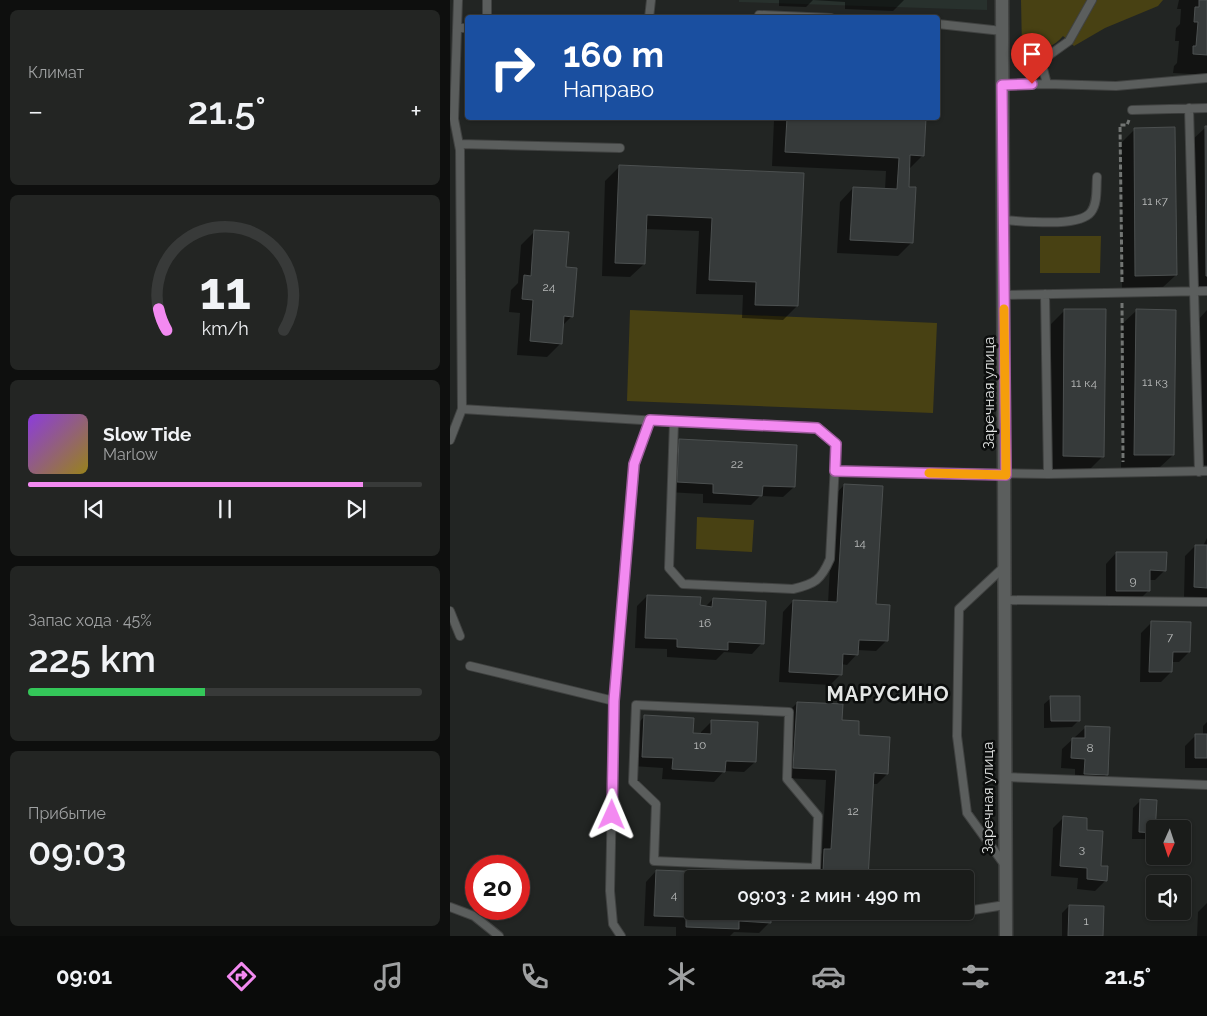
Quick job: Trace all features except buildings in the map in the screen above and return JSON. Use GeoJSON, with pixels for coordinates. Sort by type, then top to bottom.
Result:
{"type":"FeatureCollection","features":[{"type":"Feature","properties":{"kind":"street","name":"Заречная улица"},"geometry":{"type":"LineString","coordinates":[[1002,0],[1006,475],[1004,600],[1004,864],[1006,936]]}},
{"type":"Feature","properties":{"kind":"lane"},"geometry":{"type":"LineString","coordinates":[[450,440],[462,409],[459,144],[454,135],[458,0]]}},
{"type":"Feature","properties":{"kind":"lane"},"geometry":{"type":"LineString","coordinates":[[487,0],[487,15]]}},
{"type":"Feature","properties":{"kind":"lane"},"geometry":{"type":"LineString","coordinates":[[649,15],[651,0]]}},
{"type":"Feature","properties":{"kind":"lane"},"geometry":{"type":"LineString","coordinates":[[1047,84],[1041,61],[1069,41],[1092,0]]}},
{"type":"Feature","properties":{"kind":"lane"},"geometry":{"type":"LineString","coordinates":[[940,24],[1002,31]]}},
{"type":"Feature","properties":{"kind":"lane"},"geometry":{"type":"LineString","coordinates":[[457,28],[465,28]]}},
{"type":"Feature","properties":{"kind":"lane"},"geometry":{"type":"LineString","coordinates":[[1002,85],[1116,86],[1207,78]]}},
{"type":"Feature","properties":{"kind":"lane"},"geometry":{"type":"LineString","coordinates":[[835,471],[1006,475],[1203,472],[1189,108]]}},
{"type":"Feature","properties":{"kind":"lane"},"geometry":{"type":"LineString","coordinates":[[1132,110],[1207,108]]}},
{"type":"Feature","properties":{"kind":"lane"},"geometry":{"type":"LineString","coordinates":[[459,144],[620,148]]}},
{"type":"Feature","properties":{"kind":"lane"},"geometry":{"type":"LineString","coordinates":[[1003,220],[1060,222],[1077,220],[1087,216],[1096,201],[1097,177]]}},
{"type":"Feature","properties":{"kind":"lane"},"geometry":{"type":"LineString","coordinates":[[1004,295],[1207,291]]}},
{"type":"Feature","properties":{"kind":"lane"},"geometry":{"type":"LineString","coordinates":[[1045,294],[1048,474]]}},
{"type":"Feature","properties":{"kind":"lane"},"geometry":{"type":"LineString","coordinates":[[462,409],[674,422],[817,428],[836,444],[830,559],[824,574],[811,585],[793,589],[683,584],[669,568],[674,422]]}},
{"type":"Feature","properties":{"kind":"lane"},"geometry":{"type":"LineString","coordinates":[[621,936],[613,924],[610,891],[614,701],[634,464],[650,420]]}},
{"type":"Feature","properties":{"kind":"lane"},"geometry":{"type":"LineString","coordinates":[[1004,864],[967,812],[957,736],[959,609],[1005,566]]}},
{"type":"Feature","properties":{"kind":"lane"},"geometry":{"type":"LineString","coordinates":[[1004,600],[1207,602]]}},
{"type":"Feature","properties":{"kind":"lane"},"geometry":{"type":"LineString","coordinates":[[450,611],[460,636]]}},
{"type":"Feature","properties":{"kind":"lane"},"geometry":{"type":"LineString","coordinates":[[470,666],[614,701]]}},
{"type":"Feature","properties":{"kind":"lane"},"geometry":{"type":"LineString","coordinates":[[636,705],[789,712],[787,779],[818,816],[816,868],[654,861],[656,804],[633,782],[636,705]]}},
{"type":"Feature","properties":{"kind":"lane"},"geometry":{"type":"LineString","coordinates":[[1004,777],[1207,785]]}},
{"type":"Feature","properties":{"kind":"lane"},"geometry":{"type":"LineString","coordinates":[[974,910],[1005,905]]}},
{"type":"Feature","properties":{"kind":"lane"},"geometry":{"type":"LineString","coordinates":[[450,907],[474,916],[499,936]]}},
{"type":"Feature","properties":{"kind":"shaded area"},"geometry":{"type":"Polygon","coordinates":[[[739,0],[987,0],[987,10],[739,2],[739,0]]]}},
{"type":"Feature","properties":{"kind":"shaded area"},"geometry":{"type":"Polygon","coordinates":[[[1021,0],[1163,0],[1158,6],[1105,28],[1074,46],[1063,36],[1050,47],[1022,49],[1021,0]]]}},
{"type":"Feature","properties":{"kind":"shaded area"},"geometry":{"type":"Polygon","coordinates":[[[1040,236],[1101,236],[1100,273],[1040,273],[1040,236]]]}},
{"type":"Feature","properties":{"kind":"shaded area"},"geometry":{"type":"Polygon","coordinates":[[[630,310],[937,323],[933,413],[627,401],[630,310]]]}},
{"type":"Feature","properties":{"kind":"shaded area"},"geometry":{"type":"Polygon","coordinates":[[[697,517],[754,520],[752,552],[696,549],[697,517]]]}},
{"type":"Feature","properties":{"kind":"slow traffic"},"geometry":{"type":"LineString","coordinates":[[929,473],[1006,475],[1004,309]]}},
{"type":"Feature","properties":{"kind":"district","name":"МАРУСИНО"},"geometry":{"type":"Point","coordinates":[888,694]}},
{"type":"Feature","properties":{"kind":"route"},"geometry":{"type":"LineString","coordinates":[[612,815],[614,701],[634,464],[650,420],[817,428],[836,444],[835,471],[1006,475],[1002,85],[1032,84]]}}]}
